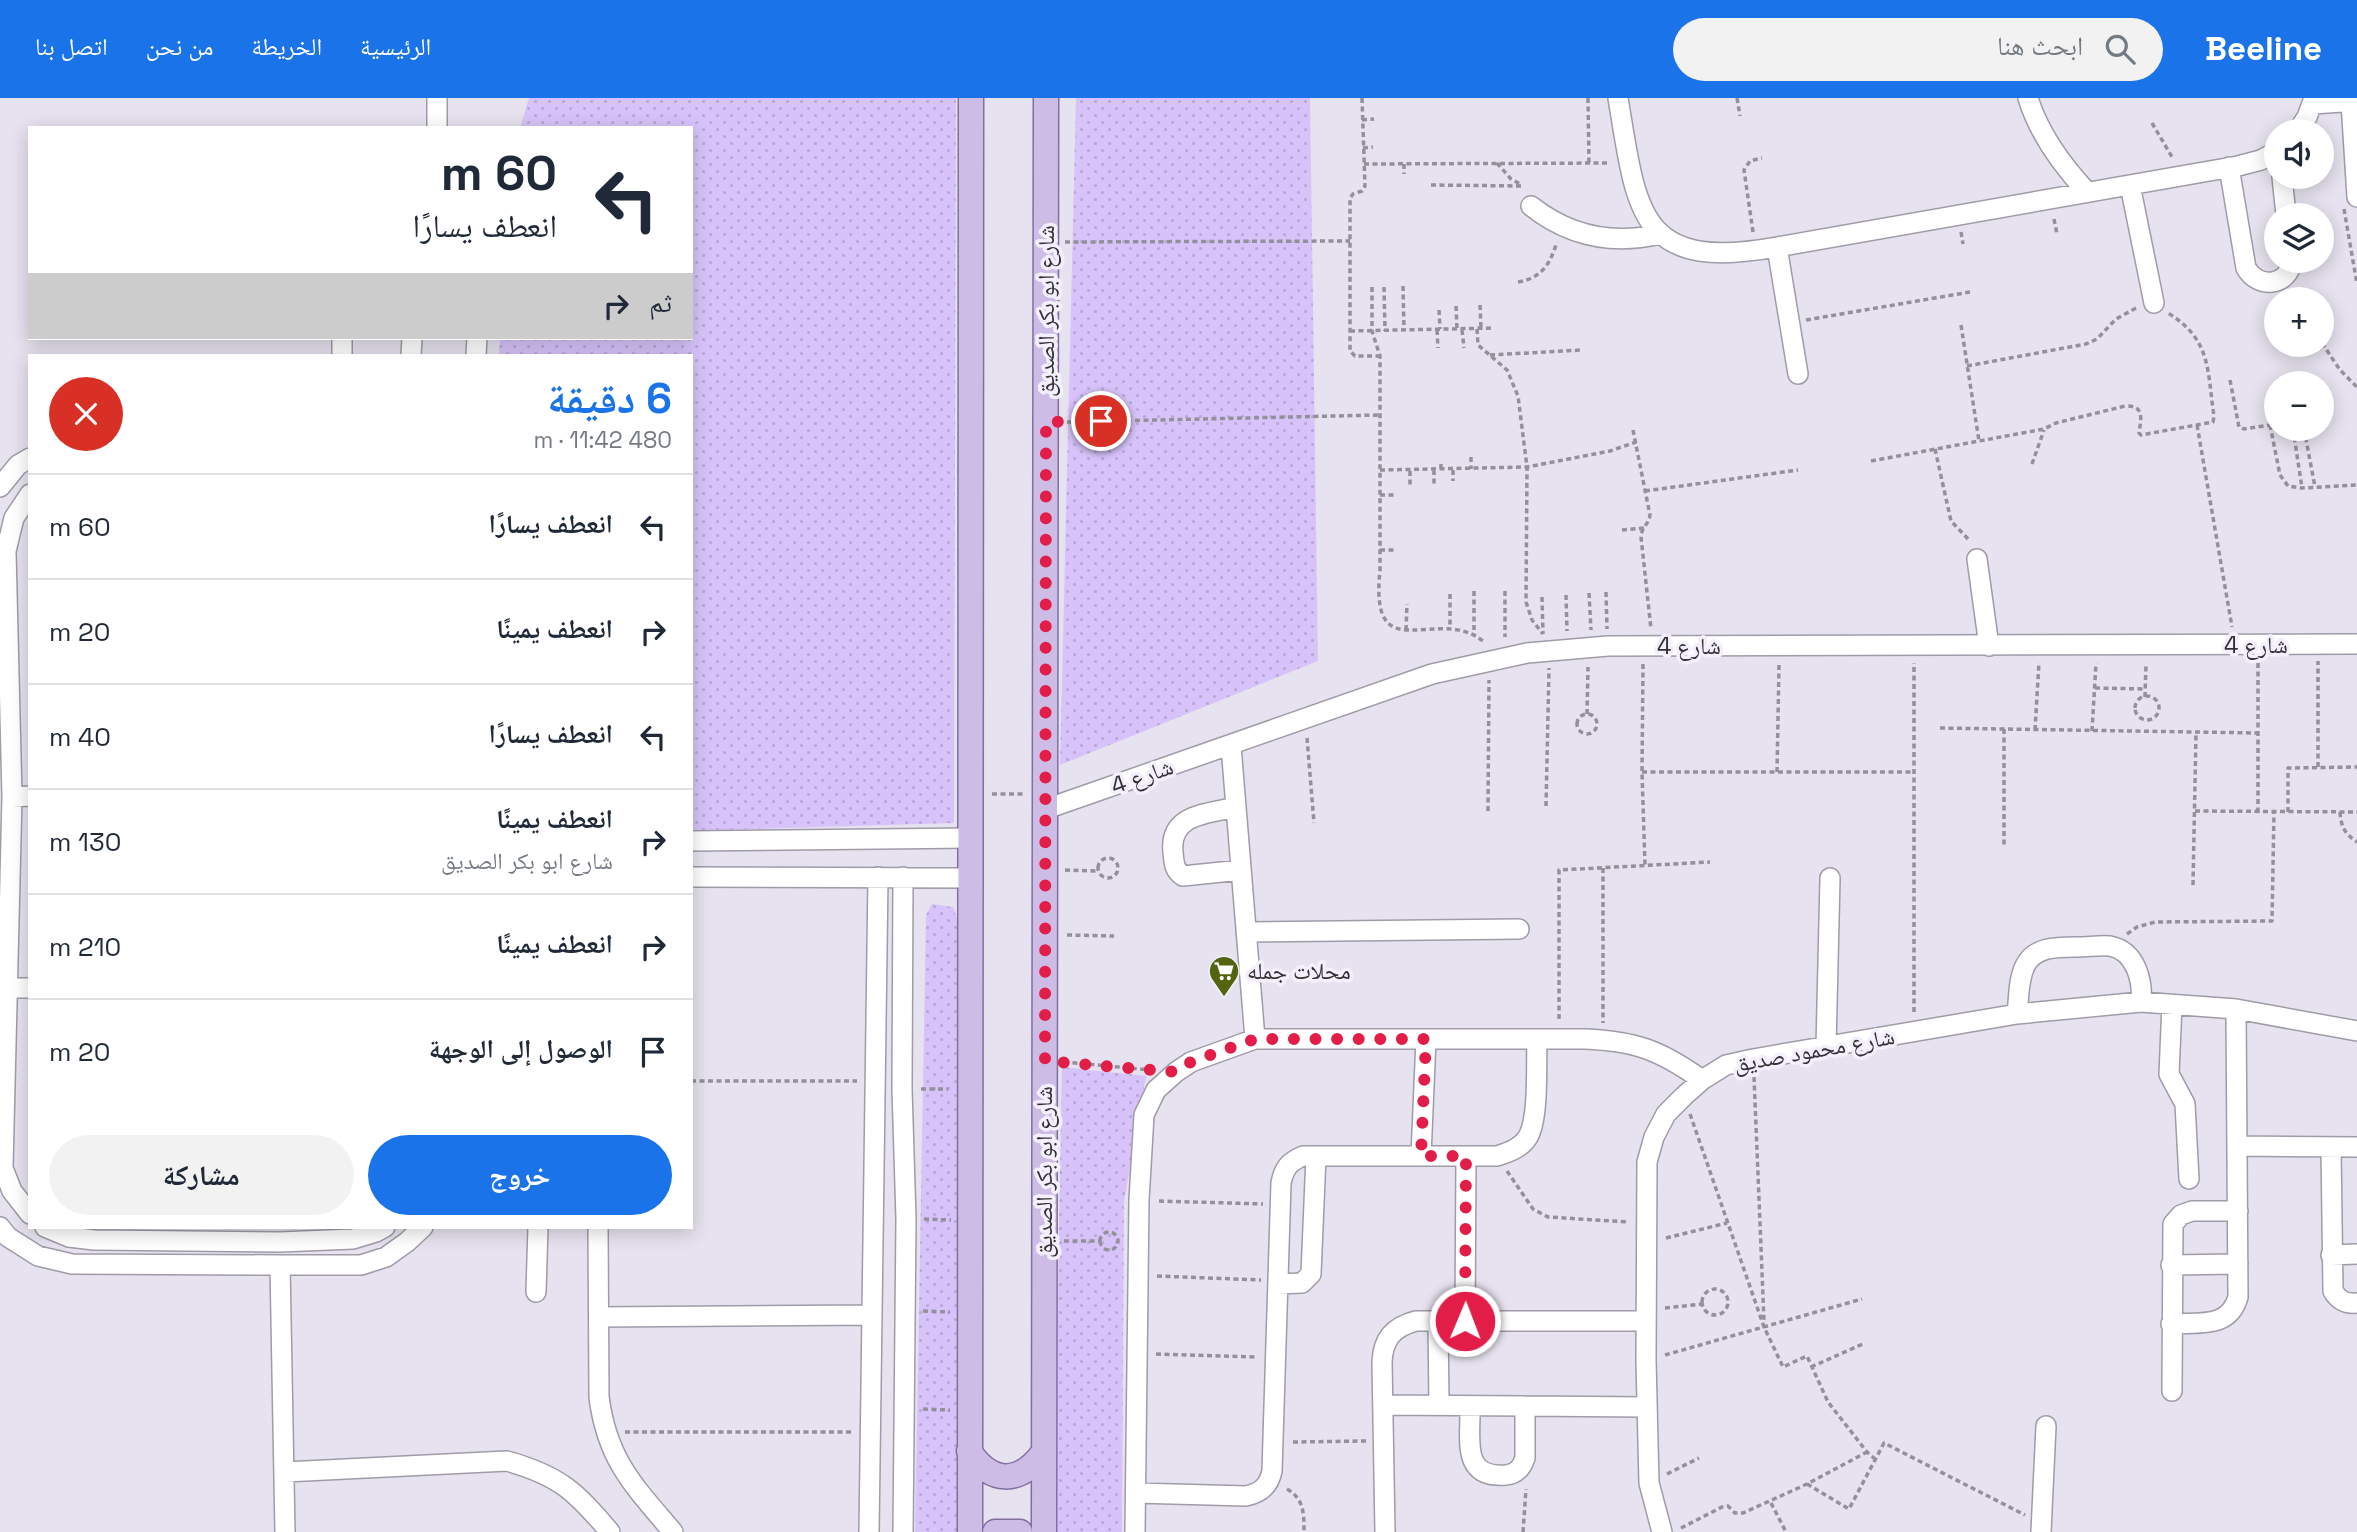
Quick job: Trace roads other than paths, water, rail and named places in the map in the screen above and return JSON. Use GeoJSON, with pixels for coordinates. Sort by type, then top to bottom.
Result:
{"type":"FeatureCollection","features":[{"type":"Feature","properties":{"kind":"main road"},"geometry":{"type":"LineString","coordinates":[[970,1532],[971,98]]}},
{"type":"Feature","properties":{"kind":"main road","name":"شارع ابو بكر الصديق"},"geometry":{"type":"LineString","coordinates":[[1044,1532],[1046,98]]}},
{"type":"Feature","properties":{"kind":"main road"},"geometry":{"type":"LineString","coordinates":[[969,1451],[979,1466],[996,1475],[1005,1476],[1015,1476],[1032,1468],[1043,1453]]}},
{"type":"Feature","properties":{"kind":"main road"},"geometry":{"type":"LineString","coordinates":[[995,1532],[1020,1532]]}},
{"type":"Feature","properties":{"kind":"street"},"geometry":{"type":"LineString","coordinates":[[437,126],[438,98]]}},
{"type":"Feature","properties":{"kind":"street"},"geometry":{"type":"LineString","coordinates":[[1618,98],[1629,163],[1637,197],[1646,217],[1660,234],[1679,247],[1701,253],[1756,251],[2183,176],[2264,158]]}},
{"type":"Feature","properties":{"kind":"street"},"geometry":{"type":"LineString","coordinates":[[2028,98],[2053,152],[2087,192]]}},
{"type":"Feature","properties":{"kind":"street"},"geometry":{"type":"LineString","coordinates":[[2304,119],[2313,101],[2354,101],[2357,197]]}},
{"type":"Feature","properties":{"kind":"street"},"geometry":{"type":"LineString","coordinates":[[2229,167],[2246,268],[2250,275],[2263,283],[2278,281],[2287,273]]}},
{"type":"Feature","properties":{"kind":"street"},"geometry":{"type":"LineString","coordinates":[[2130,185],[2154,303]]}},
{"type":"Feature","properties":{"kind":"street"},"geometry":{"type":"LineString","coordinates":[[1531,206],[1562,226],[1603,238],[1632,239],[1660,234]]}},
{"type":"Feature","properties":{"kind":"street"},"geometry":{"type":"LineString","coordinates":[[1777,247],[1798,374]]}},
{"type":"Feature","properties":{"kind":"street"},"geometry":{"type":"LineString","coordinates":[[0,487],[18,465],[28,459]]}},
{"type":"Feature","properties":{"kind":"street"},"geometry":{"type":"LineString","coordinates":[[28,497],[13,518],[6,551],[21,796],[5,847],[3,1168],[12,1191],[28,1211]]}},
{"type":"Feature","properties":{"kind":"street"},"geometry":{"type":"LineString","coordinates":[[1977,559],[1989,646]]}},
{"type":"Feature","properties":{"kind":"street","name":"شارع 4"},"geometry":{"type":"LineString","coordinates":[[1046,802],[1231,746],[1422,677],[1554,644],[1596,647],[2357,644]]}},
{"type":"Feature","properties":{"kind":"street"},"geometry":{"type":"LineString","coordinates":[[1231,746],[1255,1039]]}},
{"type":"Feature","properties":{"kind":"street"},"geometry":{"type":"LineString","coordinates":[[1236,807],[1189,819],[1179,825],[1173,835],[1172,847],[1174,866],[1183,876],[1241,870]]}},
{"type":"Feature","properties":{"kind":"street"},"geometry":{"type":"LineString","coordinates":[[693,841],[972,838]]}},
{"type":"Feature","properties":{"kind":"street"},"geometry":{"type":"LineString","coordinates":[[693,877],[972,878]]}},
{"type":"Feature","properties":{"kind":"street"},"geometry":{"type":"LineString","coordinates":[[869,1532],[878,877]]}},
{"type":"Feature","properties":{"kind":"street"},"geometry":{"type":"LineString","coordinates":[[903,877],[902,1089],[906,1219],[903,1532]]}},
{"type":"Feature","properties":{"kind":"street"},"geometry":{"type":"LineString","coordinates":[[1826,1047],[1830,878]]}},
{"type":"Feature","properties":{"kind":"street"},"geometry":{"type":"LineString","coordinates":[[1246,932],[1519,929]]}},
{"type":"Feature","properties":{"kind":"street"},"geometry":{"type":"LineString","coordinates":[[2017,1014],[2025,964],[2039,951],[2058,947],[2112,946],[2127,955],[2137,969],[2143,985],[2141,1002]]}},
{"type":"Feature","properties":{"kind":"street"},"geometry":{"type":"LineString","coordinates":[[6,988],[28,988]]}},
{"type":"Feature","properties":{"kind":"street","name":"شارع محمود صديق"},"geometry":{"type":"LineString","coordinates":[[1662,1532],[1649,1483],[1646,1360],[1647,1162],[1654,1137],[1666,1115],[1702,1080],[1726,1065],[1753,1059],[2017,1014],[2141,1002],[2236,1009],[2357,1031]]}},
{"type":"Feature","properties":{"kind":"street"},"geometry":{"type":"LineString","coordinates":[[2172,1005],[2169,1074],[2185,1104],[2189,1179]]}},
{"type":"Feature","properties":{"kind":"street"},"geometry":{"type":"LineString","coordinates":[[2171,1324],[2226,1318],[2235,1309],[2238,1297],[2236,1009]]}},
{"type":"Feature","properties":{"kind":"street"},"geometry":{"type":"LineString","coordinates":[[1135,1532],[1137,1276],[1144,1115],[1156,1090],[1176,1072],[1191,1062],[1255,1039],[1559,1039],[1616,1040],[1647,1048],[1676,1062],[1702,1080]]}},
{"type":"Feature","properties":{"kind":"street"},"geometry":{"type":"LineString","coordinates":[[1421,1156],[1426,1039]]}},
{"type":"Feature","properties":{"kind":"street"},"geometry":{"type":"LineString","coordinates":[[1136,1493],[1246,1496],[1256,1494],[1270,1481],[1283,1171],[1292,1161],[1303,1156],[1497,1156],[1516,1150],[1529,1135],[1534,1117],[1537,1039]]}},
{"type":"Feature","properties":{"kind":"street"},"geometry":{"type":"LineString","coordinates":[[2237,1146],[2357,1147]]}},
{"type":"Feature","properties":{"kind":"street"},"geometry":{"type":"LineString","coordinates":[[2331,1147],[2333,1291],[2337,1298],[2344,1302],[2357,1303]]}},
{"type":"Feature","properties":{"kind":"street"},"geometry":{"type":"LineString","coordinates":[[1278,1282],[1302,1283],[1311,1274],[1316,1156]]}},
{"type":"Feature","properties":{"kind":"street"},"geometry":{"type":"LineString","coordinates":[[1465,1321],[1466,1156]]}},
{"type":"Feature","properties":{"kind":"street"},"geometry":{"type":"LineString","coordinates":[[2172,1391],[2173,1224],[2181,1215],[2193,1212],[2238,1211]]}},
{"type":"Feature","properties":{"kind":"street"},"geometry":{"type":"LineString","coordinates":[[0,1227],[8,1237],[38,1256],[72,1264],[199,1265],[361,1265],[386,1256],[421,1229]]}},
{"type":"Feature","properties":{"kind":"street"},"geometry":{"type":"LineString","coordinates":[[51,1229],[69,1237],[94,1240],[198,1241],[280,1234],[354,1239],[382,1229]]}},
{"type":"Feature","properties":{"kind":"street"},"geometry":{"type":"LineString","coordinates":[[536,1292],[538,1229]]}},
{"type":"Feature","properties":{"kind":"street"},"geometry":{"type":"LineString","coordinates":[[598,1229],[598,1397],[605,1432],[623,1471],[673,1532]]}},
{"type":"Feature","properties":{"kind":"street"},"geometry":{"type":"LineString","coordinates":[[198,1241],[199,1265]]}},
{"type":"Feature","properties":{"kind":"street"},"geometry":{"type":"LineString","coordinates":[[2331,1255],[2357,1254]]}},
{"type":"Feature","properties":{"kind":"street"},"geometry":{"type":"LineString","coordinates":[[2171,1265],[2238,1264]]}},
{"type":"Feature","properties":{"kind":"street"},"geometry":{"type":"LineString","coordinates":[[279,1265],[285,1532]]}},
{"type":"Feature","properties":{"kind":"street"},"geometry":{"type":"LineString","coordinates":[[598,1317],[872,1315]]}},
{"type":"Feature","properties":{"kind":"street"},"geometry":{"type":"LineString","coordinates":[[1385,1532],[1383,1348],[1390,1334],[1401,1325],[1416,1321],[1646,1316]]}},
{"type":"Feature","properties":{"kind":"street"},"geometry":{"type":"LineString","coordinates":[[1438,1321],[1439,1405]]}},
{"type":"Feature","properties":{"kind":"street"},"geometry":{"type":"LineString","coordinates":[[1383,1405],[1647,1408]]}},
{"type":"Feature","properties":{"kind":"street"},"geometry":{"type":"LineString","coordinates":[[1470,1406],[1471,1458],[1474,1466],[1488,1475],[1509,1475],[1517,1471],[1525,1458],[1525,1406]]}},
{"type":"Feature","properties":{"kind":"street"},"geometry":{"type":"LineString","coordinates":[[2041,1528],[2046,1426]]}},
{"type":"Feature","properties":{"kind":"street"},"geometry":{"type":"LineString","coordinates":[[285,1472],[507,1461],[538,1470],[567,1486],[610,1532]]}},
{"type":"Feature","properties":{"kind":"place","name":"محلات جمله"},"geometry":{"type":"Point","coordinates":[1224,998]}}]}
